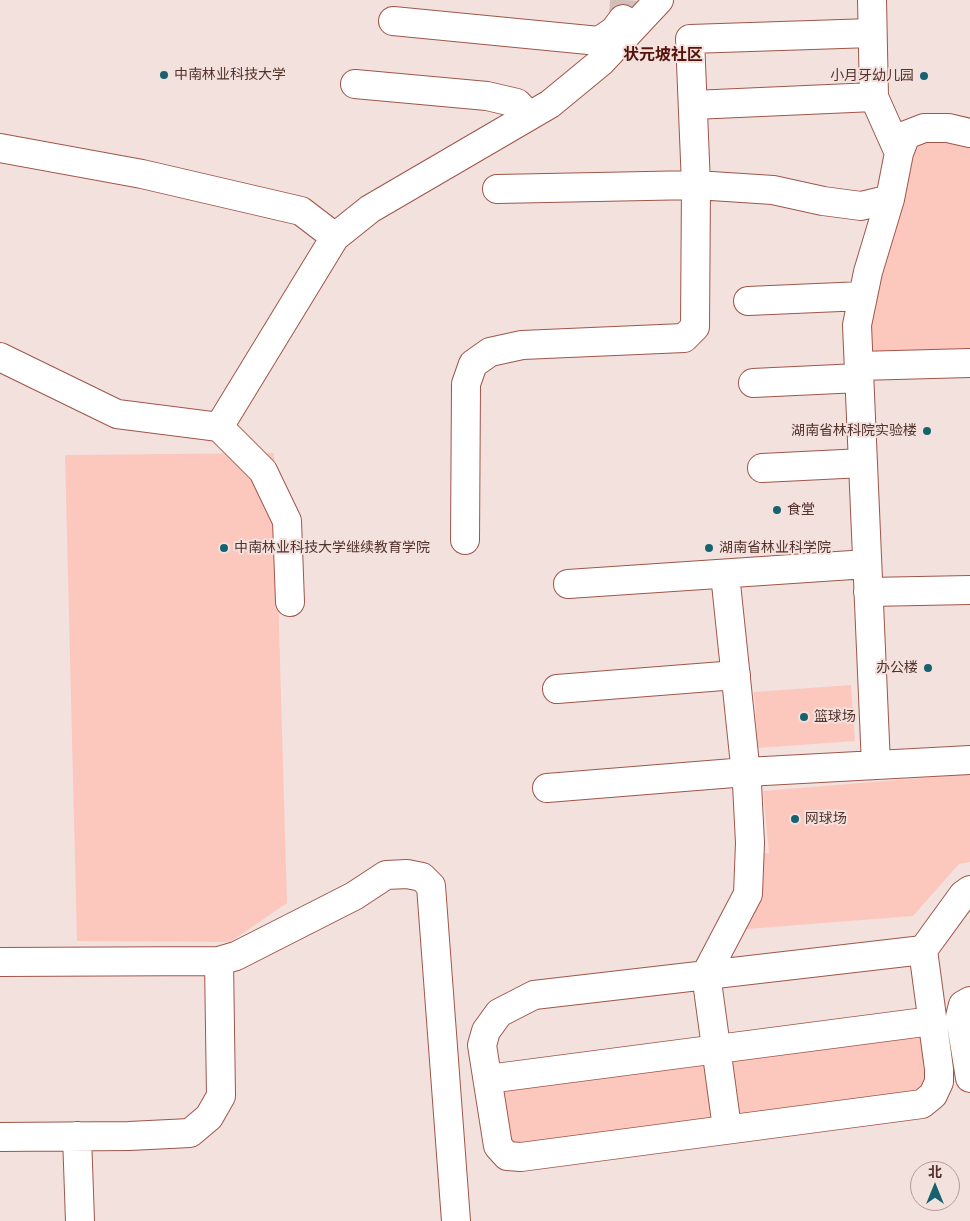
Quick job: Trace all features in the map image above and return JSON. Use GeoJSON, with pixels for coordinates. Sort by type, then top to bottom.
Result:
{"type":"FeatureCollection","features":[{"type":"Feature","properties":{"kind":"street"},"geometry":{"type":"LineString","coordinates":[[393,21],[606,46],[658,0]]}},
{"type":"Feature","properties":{"kind":"street"},"geometry":{"type":"LineString","coordinates":[[872,0],[874,97],[899,153]]}},
{"type":"Feature","properties":{"kind":"street"},"geometry":{"type":"LineString","coordinates":[[219,428],[335,237],[370,210],[550,104],[601,62],[606,46],[623,19]]}},
{"type":"Feature","properties":{"kind":"street"},"geometry":{"type":"LineString","coordinates":[[465,540],[466,384],[473,364],[490,352],[522,345],[684,338],[695,327],[696,185],[690,39],[872,34]]}},
{"type":"Feature","properties":{"kind":"street"},"geometry":{"type":"LineString","coordinates":[[355,84],[487,96],[517,103],[529,116]]}},
{"type":"Feature","properties":{"kind":"street"},"geometry":{"type":"LineString","coordinates":[[693,105],[874,97]]}},
{"type":"Feature","properties":{"kind":"street"},"geometry":{"type":"LineString","coordinates":[[876,765],[857,326],[863,296],[890,199],[899,153],[906,135],[924,128],[948,128],[970,133]]}},
{"type":"Feature","properties":{"kind":"street"},"geometry":{"type":"LineString","coordinates":[[0,148],[142,174],[301,211],[335,237]]}},
{"type":"Feature","properties":{"kind":"street"},"geometry":{"type":"LineString","coordinates":[[497,189],[696,185],[773,190],[823,201],[862,206],[890,199]]}},
{"type":"Feature","properties":{"kind":"street"},"geometry":{"type":"LineString","coordinates":[[748,301],[863,296]]}},
{"type":"Feature","properties":{"kind":"street"},"geometry":{"type":"LineString","coordinates":[[0,357],[117,414],[219,428],[263,471],[287,521],[290,602]]}},
{"type":"Feature","properties":{"kind":"street"},"geometry":{"type":"LineString","coordinates":[[753,383],[970,363]]}},
{"type":"Feature","properties":{"kind":"street"},"geometry":{"type":"LineString","coordinates":[[762,468],[863,463]]}},
{"type":"Feature","properties":{"kind":"street"},"geometry":{"type":"LineString","coordinates":[[568,584],[867,564]]}},
{"type":"Feature","properties":{"kind":"street"},"geometry":{"type":"LineString","coordinates":[[725,574],[746,772],[750,843],[748,894],[706,974],[727,1128]]}},
{"type":"Feature","properties":{"kind":"street"},"geometry":{"type":"LineString","coordinates":[[868,592],[970,590]]}},
{"type":"Feature","properties":{"kind":"street"},"geometry":{"type":"LineString","coordinates":[[558,688],[736,675]]}},
{"type":"Feature","properties":{"kind":"street"},"geometry":{"type":"LineString","coordinates":[[547,788],[746,772],[970,760]]}},
{"type":"Feature","properties":{"kind":"street"},"geometry":{"type":"LineString","coordinates":[[0,962],[219,961],[236,956],[354,896],[386,875],[406,874],[422,878],[431,886],[456,1221]]}},
{"type":"Feature","properties":{"kind":"street"},"geometry":{"type":"LineString","coordinates":[[923,950],[534,995],[499,1013],[486,1031],[482,1045],[498,1146],[507,1156],[520,1156],[922,1104],[933,1096],[940,1068],[923,950],[963,895],[970,890]]}},
{"type":"Feature","properties":{"kind":"street"},"geometry":{"type":"LineString","coordinates":[[0,1137],[129,1136],[190,1133],[209,1117],[221,1096],[219,961]]}},
{"type":"Feature","properties":{"kind":"street"},"geometry":{"type":"LineString","coordinates":[[970,1001],[963,1005],[960,1017],[970,1078]]}},
{"type":"Feature","properties":{"kind":"street"},"geometry":{"type":"LineString","coordinates":[[488,1079],[932,1021]]}},
{"type":"Feature","properties":{"kind":"street"},"geometry":{"type":"LineString","coordinates":[[77,1136],[80,1221]]}},
{"type":"Feature","properties":{"kind":"shaded area"},"geometry":{"type":"Polygon","coordinates":[[[946,140],[970,142],[970,356],[865,359],[864,318],[908,166],[921,142],[946,140]]]}},
{"type":"Feature","properties":{"kind":"shaded area"},"geometry":{"type":"Polygon","coordinates":[[[274,453],[287,903],[230,942],[77,941],[65,455],[274,453]]]}},
{"type":"Feature","properties":{"kind":"shaded area","name":"篮球场"},"geometry":{"type":"Polygon","coordinates":[[[851,685],[855,741],[758,748],[754,692],[851,685]]]}},
{"type":"Feature","properties":{"kind":"shaded area"},"geometry":{"type":"Polygon","coordinates":[[[970,774],[970,862],[959,864],[913,916],[735,930],[756,854],[769,853],[763,791],[970,774]]]}},
{"type":"Feature","properties":{"kind":"shaded area"},"geometry":{"type":"Polygon","coordinates":[[[922,1031],[928,1080],[922,1093],[512,1146],[496,1087],[922,1031]]]}},
{"type":"Feature","properties":{"kind":"tunnel"},"geometry":{"type":"LineString","coordinates":[[623,19],[624,0]]}},
{"type":"Feature","properties":{"kind":"place","name":"中南林业科技大学"},"geometry":{"type":"Point","coordinates":[164,75]}},
{"type":"Feature","properties":{"kind":"place","name":"小月牙幼儿园"},"geometry":{"type":"Point","coordinates":[924,76]}},
{"type":"Feature","properties":{"kind":"place","name":"湖南省林科院实验楼"},"geometry":{"type":"Point","coordinates":[927,431]}},
{"type":"Feature","properties":{"kind":"place","name":"食堂"},"geometry":{"type":"Point","coordinates":[777,510]}},
{"type":"Feature","properties":{"kind":"place","name":"中南林业科技大学继续教育学院"},"geometry":{"type":"Point","coordinates":[224,548]}},
{"type":"Feature","properties":{"kind":"place","name":"湖南省林业科学院"},"geometry":{"type":"Point","coordinates":[709,548]}},
{"type":"Feature","properties":{"kind":"place","name":"办公楼"},"geometry":{"type":"Point","coordinates":[928,668]}},
{"type":"Feature","properties":{"kind":"place","name":"篮球场"},"geometry":{"type":"Point","coordinates":[804,717]}},
{"type":"Feature","properties":{"kind":"place","name":"网球场"},"geometry":{"type":"Point","coordinates":[795,819]}},
{"type":"Feature","properties":{"kind":"district","name":"状元坡社区"},"geometry":{"type":"Point","coordinates":[663,56]}}]}
